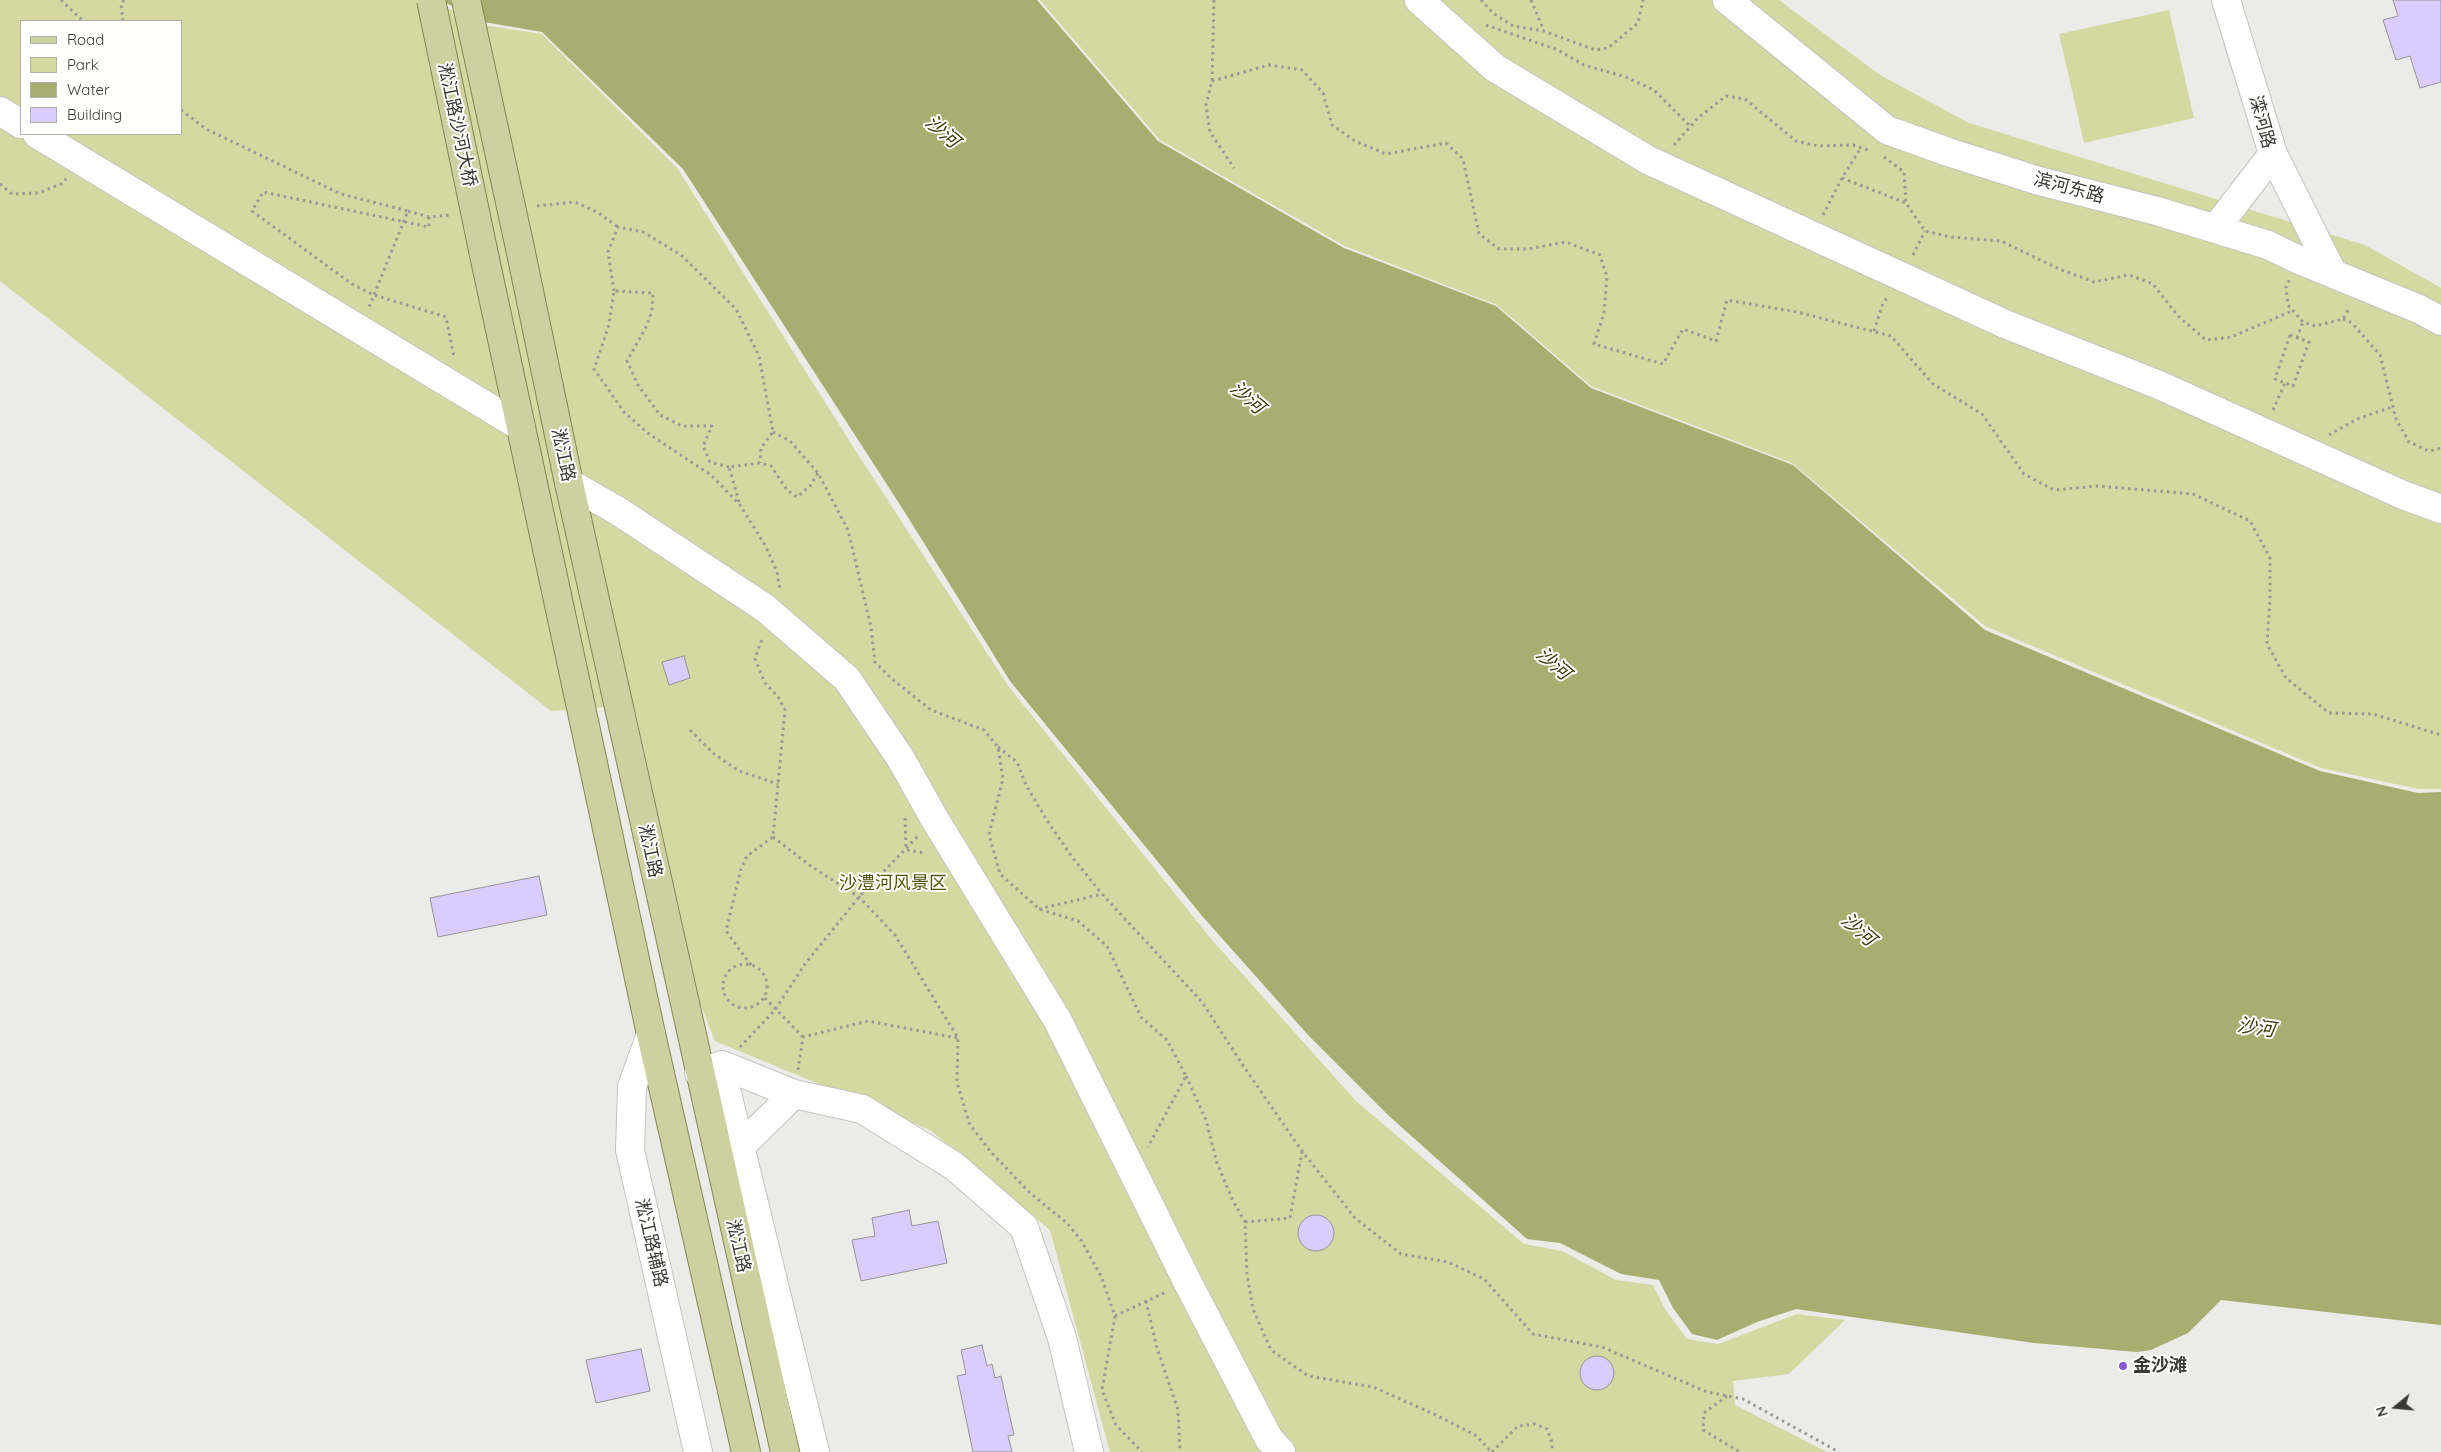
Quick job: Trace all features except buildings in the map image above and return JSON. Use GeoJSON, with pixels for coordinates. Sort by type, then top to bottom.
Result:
{"type":"FeatureCollection","features":[{"type":"Feature","properties":{"kind":"main road","name":"淞江路沙河大桥"},"geometry":{"type":"LineString","coordinates":[[431,0],[483,250]]}},
{"type":"Feature","properties":{"kind":"main road","name":"淞江路沙河大桥"},"geometry":{"type":"LineString","coordinates":[[466,0],[520,248]]}},
{"type":"Feature","properties":{"kind":"main road","name":"淞江路"},"geometry":{"type":"LineString","coordinates":[[520,248],[569,483],[711,1069],[785,1452]]}},
{"type":"Feature","properties":{"kind":"main road","name":"淞江路"},"geometry":{"type":"LineString","coordinates":[[483,250],[651,1034],[746,1452]]}},
{"type":"Feature","properties":{"kind":"street"},"geometry":{"type":"LineString","coordinates":[[1419,0],[1495,68],[1659,165],[2005,324],[2159,385],[2403,495],[2441,509]]}},
{"type":"Feature","properties":{"kind":"street","name":"滨河东路"},"geometry":{"type":"LineString","coordinates":[[1727,0],[1887,130],[2038,181],[2268,245],[2297,259],[2362,284],[2419,309],[2441,321]]}},
{"type":"Feature","properties":{"kind":"street","name":"滦河路"},"geometry":{"type":"LineString","coordinates":[[2215,229],[2273,154],[2226,0]]}},
{"type":"Feature","properties":{"kind":"street"},"geometry":{"type":"LineString","coordinates":[[0,110],[20,123]]}},
{"type":"Feature","properties":{"kind":"street"},"geometry":{"type":"LineString","coordinates":[[39,135],[521,427]]}},
{"type":"Feature","properties":{"kind":"street"},"geometry":{"type":"LineString","coordinates":[[2273,154],[2332,272]]}},
{"type":"Feature","properties":{"kind":"street"},"geometry":{"type":"LineString","coordinates":[[569,483],[626,516],[775,616],[847,679],[901,759],[934,818],[1058,1021],[1188,1283],[1269,1439],[1281,1452]]}},
{"type":"Feature","properties":{"kind":"street","name":"淞江路辅路"},"geometry":{"type":"LineString","coordinates":[[651,1034],[632,1087],[630,1150],[698,1452]]}},
{"type":"Feature","properties":{"kind":"street"},"geometry":{"type":"LineString","coordinates":[[711,1069],[794,1094],[862,1109],[954,1166],[1024,1228],[1062,1338],[1089,1452]]}},
{"type":"Feature","properties":{"kind":"street"},"geometry":{"type":"LineString","coordinates":[[794,1094],[728,1150],[815,1452]]}},
{"type":"Feature","properties":{"kind":"path"},"geometry":{"type":"LineString","coordinates":[[62,0],[82,20]]}},
{"type":"Feature","properties":{"kind":"path"},"geometry":{"type":"LineString","coordinates":[[123,20],[121,4],[124,0]]}},
{"type":"Feature","properties":{"kind":"path"},"geometry":{"type":"LineString","coordinates":[[1214,0],[1212,81],[1206,106],[1210,132],[1234,168]]}},
{"type":"Feature","properties":{"kind":"path"},"geometry":{"type":"LineString","coordinates":[[1481,0],[1493,13],[1513,26],[1544,31],[1595,50],[1608,48],[1638,23],[1644,0]]}},
{"type":"Feature","properties":{"kind":"path"},"geometry":{"type":"LineString","coordinates":[[1531,0],[1544,31]]}},
{"type":"Feature","properties":{"kind":"path"},"geometry":{"type":"LineString","coordinates":[[1479,23],[1558,50],[1584,65],[1626,77],[1654,90],[1690,126]]}},
{"type":"Feature","properties":{"kind":"path"},"geometry":{"type":"LineString","coordinates":[[1212,81],[1269,65],[1302,70],[1323,93],[1332,126],[1355,141],[1386,154],[1446,143],[1463,159],[1479,234],[1500,249],[1528,249],[1566,242],[1600,254],[1607,277],[1604,313],[1594,344],[1663,364],[1683,329],[1716,340],[1726,300],[1797,312],[1891,336],[1933,384],[1982,414],[2024,474],[2054,490],[2098,486],[2193,494],[2250,521],[2270,558],[2267,644],[2286,678],[2329,713],[2373,714],[2441,735]]}},
{"type":"Feature","properties":{"kind":"path"},"geometry":{"type":"LineString","coordinates":[[1659,165],[1690,126],[1726,96],[1745,99],[1796,141],[1818,146],[1853,145],[1880,154],[1904,172],[1906,203],[1926,231],[1950,237],[2002,241],[2059,270],[2094,282],[2130,275],[2153,284],[2178,316],[2206,340],[2231,337],[2292,311]]}},
{"type":"Feature","properties":{"kind":"path"},"geometry":{"type":"LineString","coordinates":[[182,111],[206,129],[341,194],[408,211],[359,330]]}},
{"type":"Feature","properties":{"kind":"path"},"geometry":{"type":"LineString","coordinates":[[1812,236],[1842,178],[1861,148]]}},
{"type":"Feature","properties":{"kind":"path"},"geometry":{"type":"LineString","coordinates":[[0,184],[12,194],[38,193],[61,184],[82,162]]}},
{"type":"Feature","properties":{"kind":"path"},"geometry":{"type":"LineString","coordinates":[[1842,178],[1906,203]]}},
{"type":"Feature","properties":{"kind":"path"},"geometry":{"type":"LineString","coordinates":[[429,217],[428,227],[263,192],[252,211],[352,284],[374,295],[446,317],[462,392]]}},
{"type":"Feature","properties":{"kind":"path"},"geometry":{"type":"LineString","coordinates":[[760,463],[761,448],[773,432],[759,356],[736,309],[681,255],[643,232],[618,228],[608,252],[614,291],[609,325],[594,370],[624,412],[650,434],[712,476],[740,505],[765,545],[777,572],[782,606],[764,632],[755,659],[765,683],[778,697],[785,710],[774,837]]}},
{"type":"Feature","properties":{"kind":"path"},"geometry":{"type":"LineString","coordinates":[[2297,259],[2286,287],[2288,305],[2292,311],[2303,322],[2315,326],[2343,320],[2352,323],[2380,355],[2392,407],[2396,419],[2409,442],[2429,451],[2441,448]]}},
{"type":"Feature","properties":{"kind":"path"},"geometry":{"type":"LineString","coordinates":[[2343,320],[2362,284]]}},
{"type":"Feature","properties":{"kind":"path"},"geometry":{"type":"LineString","coordinates":[[614,291],[653,293],[652,311],[646,327],[627,361],[638,385],[660,415],[682,426],[712,426],[702,446],[710,462],[728,467],[760,463],[771,466],[787,490],[797,497],[810,486],[818,472]]}},
{"type":"Feature","properties":{"kind":"path"},"geometry":{"type":"LineString","coordinates":[[2297,338],[2303,322]]}},
{"type":"Feature","properties":{"kind":"path"},"geometry":{"type":"LineString","coordinates":[[2290,335],[2297,338],[2309,342],[2293,386],[2275,379],[2290,335]]}},
{"type":"Feature","properties":{"kind":"path"},"geometry":{"type":"LineString","coordinates":[[2307,452],[2334,431],[2392,407]]}},
{"type":"Feature","properties":{"kind":"path"},"geometry":{"type":"LineString","coordinates":[[773,432],[790,441],[818,472],[848,530],[871,627],[875,662],[892,679],[931,710],[984,730],[998,747],[1017,762],[1026,785],[1072,857],[1102,894],[1202,1002],[1302,1151],[1354,1218],[1401,1254],[1448,1262],[1484,1279],[1533,1334],[1602,1347],[1707,1392],[1742,1399],[1839,1452]]}},
{"type":"Feature","properties":{"kind":"path"},"geometry":{"type":"LineString","coordinates":[[728,467],[740,505]]}},
{"type":"Feature","properties":{"kind":"path"},"geometry":{"type":"LineString","coordinates":[[690,730],[714,754],[739,771],[778,784]]}},
{"type":"Feature","properties":{"kind":"path"},"geometry":{"type":"LineString","coordinates":[[998,747],[1003,779],[989,834],[1000,874],[1039,909],[1078,921],[1107,946],[1141,1017],[1167,1040],[1206,1120],[1220,1171],[1245,1222],[1247,1274],[1253,1310],[1271,1350],[1308,1376],[1373,1386],[1436,1415],[1476,1436],[1491,1452],[1518,1426],[1535,1424],[1548,1429],[1552,1442],[1552,1452]]}},
{"type":"Feature","properties":{"kind":"path"},"geometry":{"type":"LineString","coordinates":[[774,837],[812,867],[860,896],[895,935],[958,1038],[957,1082],[969,1123],[990,1151],[1030,1193],[1067,1223],[1081,1240],[1101,1276],[1115,1316],[1102,1390],[1116,1425],[1142,1452]]}},
{"type":"Feature","properties":{"kind":"path"},"geometry":{"type":"LineString","coordinates":[[751,965],[726,931],[741,869],[747,856],[774,837]]}},
{"type":"Feature","properties":{"kind":"path"},"geometry":{"type":"LineString","coordinates":[[711,1069],[775,1010],[805,964],[860,896],[906,850]]}},
{"type":"Feature","properties":{"kind":"path"},"geometry":{"type":"LineString","coordinates":[[1039,909],[1102,894]]}},
{"type":"Feature","properties":{"kind":"path"},"geometry":{"type":"LineString","coordinates":[[741,964],[751,965],[761,970],[765,976],[767,991],[764,998],[754,1007],[746,1008],[732,1004],[724,992],[724,978],[728,972],[741,964]]}},
{"type":"Feature","properties":{"kind":"path"},"geometry":{"type":"LineString","coordinates":[[764,998],[803,1037]]}},
{"type":"Feature","properties":{"kind":"path"},"geometry":{"type":"LineString","coordinates":[[803,1037],[868,1021],[958,1038]]}},
{"type":"Feature","properties":{"kind":"path"},"geometry":{"type":"LineString","coordinates":[[794,1094],[803,1037]]}},
{"type":"Feature","properties":{"kind":"path"},"geometry":{"type":"LineString","coordinates":[[1134,1172],[1186,1076]]}},
{"type":"Feature","properties":{"kind":"path"},"geometry":{"type":"LineString","coordinates":[[1245,1222],[1290,1218],[1302,1151]]}},
{"type":"Feature","properties":{"kind":"path"},"geometry":{"type":"LineString","coordinates":[[1115,1316],[1188,1283]]}},
{"type":"Feature","properties":{"kind":"path"},"geometry":{"type":"LineString","coordinates":[[1146,1301],[1157,1348],[1178,1410],[1180,1452]]}},
{"type":"Feature","properties":{"kind":"path"},"geometry":{"type":"LineString","coordinates":[[1727,1396],[1704,1413],[1703,1430],[1740,1452]]}},
{"type":"Feature","properties":{"kind":"green space","name":"沙澧河风景区"},"geometry":{"type":"Polygon","coordinates":[[[0,0],[430,0],[484,25],[542,34],[677,168],[866,467],[1009,687],[1212,940],[1356,1101],[1524,1244],[1562,1251],[1616,1280],[1653,1285],[1665,1309],[1687,1339],[1718,1344],[1797,1314],[1845,1320],[1789,1374],[1733,1381],[1735,1405],[1827,1452],[1110,1452],[1050,1230],[930,1130],[715,1041],[700,1003],[634,705],[551,711],[0,281],[0,0]]]}},
{"type":"Feature","properties":{"kind":"green space"},"geometry":{"type":"Polygon","coordinates":[[[1040,0],[1779,0],[1880,75],[1969,123],[2365,245],[2441,288],[2441,789],[2418,789],[2321,768],[1985,626],[1792,463],[1591,386],[1497,305],[1345,246],[1160,140],[1040,0]]]}},
{"type":"Feature","properties":{"kind":"green space"},"geometry":{"type":"Polygon","coordinates":[[[2169,10],[2194,118],[2084,143],[2059,34],[2169,10]]]}},
{"type":"Feature","properties":{"kind":"water","name":"沙河"},"geometry":{"type":"Polygon","coordinates":[[[440,0],[1037,0],[1158,141],[1344,248],[1496,306],[1591,388],[1793,465],[1985,630],[2320,771],[2418,793],[2441,792],[2441,1325],[2221,1300],[2188,1333],[2151,1350],[2137,1352],[2034,1343],[1796,1309],[1757,1322],[1717,1340],[1692,1334],[1673,1308],[1659,1280],[1621,1274],[1560,1243],[1527,1239],[1389,1116],[1308,1035],[1203,917],[1010,681],[904,511],[683,169],[542,32],[484,22],[440,0]]]}},
{"type":"Feature","properties":{"kind":"place","name":"金沙滩"},"geometry":{"type":"Point","coordinates":[2123,1366]}}]}
